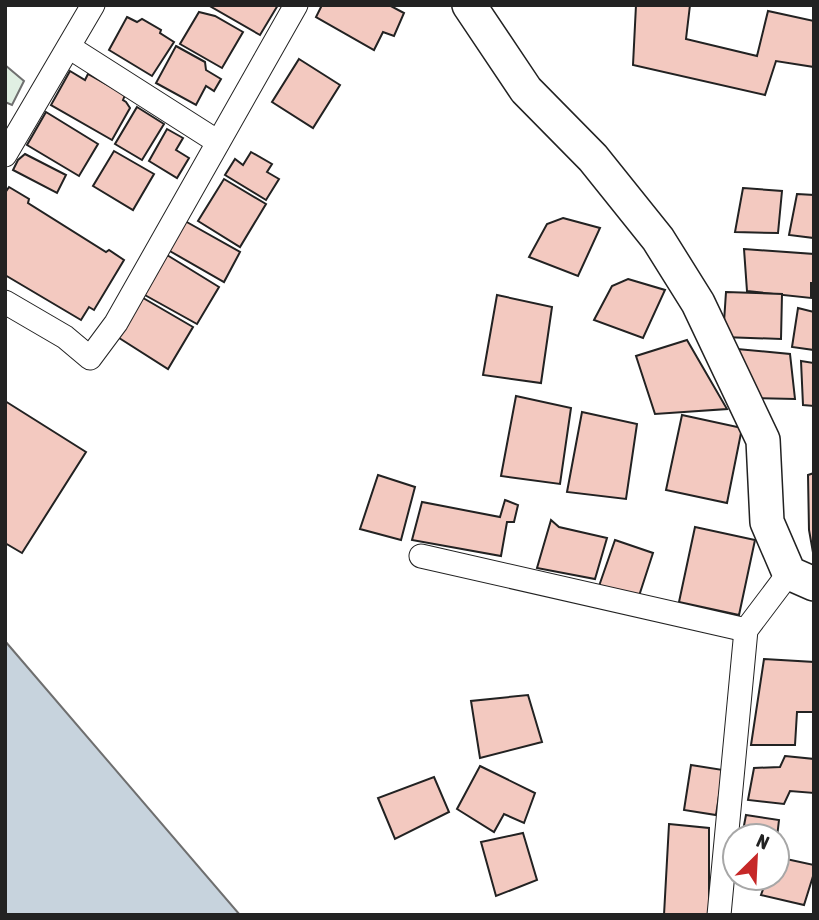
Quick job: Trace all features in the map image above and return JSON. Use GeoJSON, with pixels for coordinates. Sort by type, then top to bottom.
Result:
{"type":"FeatureCollection","features":[{"type":"Feature","properties":{"kind":"street"},"geometry":{"type":"LineString","coordinates":[[5,155],[93,5]]}},
{"type":"Feature","properties":{"kind":"street"},"geometry":{"type":"LineString","coordinates":[[5,302],[65,337],[90,358],[116,323],[296,5]]}},
{"type":"Feature","properties":{"kind":"street"},"geometry":{"type":"LineString","coordinates":[[469,5],[526,90],[593,158],[658,239],[698,303],[762,440],[768,522],[801,578],[746,630],[719,915]]}},
{"type":"Feature","properties":{"kind":"street"},"geometry":{"type":"LineString","coordinates":[[69,47],[218,142]]}},
{"type":"Feature","properties":{"kind":"street"},"geometry":{"type":"LineString","coordinates":[[421,556],[746,630]]}},
{"type":"Feature","properties":{"kind":"green space"},"geometry":{"type":"Polygon","coordinates":[[[5,65],[24,81],[12,105],[5,102],[5,65]]]}},
{"type":"Feature","properties":{"kind":"shaded area"},"geometry":{"type":"Polygon","coordinates":[[[5,641],[240,915],[5,915],[5,641]]]}},
{"type":"Feature","properties":{"kind":"building"},"geometry":{"type":"Polygon","coordinates":[[[208,5],[278,5],[260,35],[208,5]]]}},
{"type":"Feature","properties":{"kind":"building"},"geometry":{"type":"Polygon","coordinates":[[[322,5],[389,5],[404,13],[394,36],[383,32],[374,50],[316,17],[322,5]]]}},
{"type":"Feature","properties":{"kind":"building"},"geometry":{"type":"Polygon","coordinates":[[[636,5],[690,5],[686,39],[757,56],[768,11],[814,21],[814,67],[776,61],[765,95],[633,65],[636,5]]]}},
{"type":"Feature","properties":{"kind":"building"},"geometry":{"type":"Polygon","coordinates":[[[199,12],[215,16],[243,32],[222,68],[180,44],[199,12]]]}},
{"type":"Feature","properties":{"kind":"building"},"geometry":{"type":"Polygon","coordinates":[[[127,17],[137,22],[142,19],[161,30],[160,33],[174,42],[152,76],[109,50],[127,17]]]}},
{"type":"Feature","properties":{"kind":"building"},"geometry":{"type":"Polygon","coordinates":[[[176,46],[205,62],[206,70],[221,79],[214,91],[206,86],[196,105],[156,83],[176,46]]]}},
{"type":"Feature","properties":{"kind":"building"},"geometry":{"type":"Polygon","coordinates":[[[299,59],[340,85],[313,128],[272,102],[299,59]]]}},
{"type":"Feature","properties":{"kind":"building"},"geometry":{"type":"Polygon","coordinates":[[[70,71],[85,80],[88,74],[125,95],[123,100],[130,108],[112,140],[51,105],[70,71]]]}},
{"type":"Feature","properties":{"kind":"building"},"geometry":{"type":"Polygon","coordinates":[[[137,107],[164,124],[142,160],[115,144],[137,107]]]}},
{"type":"Feature","properties":{"kind":"building"},"geometry":{"type":"Polygon","coordinates":[[[46,112],[98,144],[79,176],[27,145],[46,112]]]}},
{"type":"Feature","properties":{"kind":"building"},"geometry":{"type":"Polygon","coordinates":[[[167,129],[183,138],[176,150],[189,158],[177,178],[149,161],[167,129]]]}},
{"type":"Feature","properties":{"kind":"building"},"geometry":{"type":"Polygon","coordinates":[[[114,151],[154,174],[133,210],[93,186],[114,151]]]}},
{"type":"Feature","properties":{"kind":"building"},"geometry":{"type":"Polygon","coordinates":[[[251,152],[272,164],[267,172],[279,179],[266,200],[225,175],[235,159],[243,165],[251,152]]]}},
{"type":"Feature","properties":{"kind":"building"},"geometry":{"type":"Polygon","coordinates":[[[25,154],[66,175],[57,193],[13,170],[25,154]]]}},
{"type":"Feature","properties":{"kind":"building"},"geometry":{"type":"Polygon","coordinates":[[[224,179],[266,204],[240,247],[198,221],[224,179]]]}},
{"type":"Feature","properties":{"kind":"building"},"geometry":{"type":"Polygon","coordinates":[[[9,187],[29,199],[28,203],[106,252],[109,250],[124,260],[94,310],[89,307],[81,320],[5,275],[5,193],[9,187]]]}},
{"type":"Feature","properties":{"kind":"building"},"geometry":{"type":"Polygon","coordinates":[[[743,188],[782,191],[778,233],[735,232],[743,188]]]}},
{"type":"Feature","properties":{"kind":"building"},"geometry":{"type":"Polygon","coordinates":[[[797,194],[814,195],[814,238],[789,235],[797,194]]]}},
{"type":"Feature","properties":{"kind":"building"},"geometry":{"type":"Polygon","coordinates":[[[563,218],[600,228],[578,276],[529,257],[547,224],[563,218]]]}},
{"type":"Feature","properties":{"kind":"building"},"geometry":{"type":"Polygon","coordinates":[[[185,221],[240,252],[224,282],[168,250],[185,221]]]}},
{"type":"Feature","properties":{"kind":"building"},"geometry":{"type":"Polygon","coordinates":[[[744,249],[814,254],[811,298],[747,291],[744,249]]]}},
{"type":"Feature","properties":{"kind":"building"},"geometry":{"type":"Polygon","coordinates":[[[167,255],[219,287],[197,324],[143,294],[167,255]]]}},
{"type":"Feature","properties":{"kind":"building"},"geometry":{"type":"Polygon","coordinates":[[[628,279],[665,290],[643,338],[594,320],[612,286],[628,279]]]}},
{"type":"Feature","properties":{"kind":"building"},"geometry":{"type":"Polygon","coordinates":[[[726,292],[782,294],[781,339],[723,337],[726,292]]]}},
{"type":"Feature","properties":{"kind":"building"},"geometry":{"type":"Polygon","coordinates":[[[138,295],[193,327],[168,369],[116,336],[138,295]]]}},
{"type":"Feature","properties":{"kind":"building"},"geometry":{"type":"Polygon","coordinates":[[[497,295],[552,307],[541,383],[483,375],[497,295]]]}},
{"type":"Feature","properties":{"kind":"building"},"geometry":{"type":"Polygon","coordinates":[[[798,308],[814,312],[814,350],[792,347],[798,308]]]}},
{"type":"Feature","properties":{"kind":"building"},"geometry":{"type":"Polygon","coordinates":[[[687,340],[727,409],[655,414],[636,356],[687,340]]]}},
{"type":"Feature","properties":{"kind":"building"},"geometry":{"type":"Polygon","coordinates":[[[737,349],[790,354],[795,399],[749,398],[737,349]]]}},
{"type":"Feature","properties":{"kind":"building"},"geometry":{"type":"Polygon","coordinates":[[[801,361],[814,363],[814,406],[803,405],[801,361]]]}},
{"type":"Feature","properties":{"kind":"building"},"geometry":{"type":"Polygon","coordinates":[[[516,396],[571,408],[560,484],[501,476],[516,396]]]}},
{"type":"Feature","properties":{"kind":"building"},"geometry":{"type":"Polygon","coordinates":[[[5,401],[86,452],[22,553],[5,543],[5,401]]]}},
{"type":"Feature","properties":{"kind":"building"},"geometry":{"type":"Polygon","coordinates":[[[582,412],[637,424],[626,499],[567,492],[582,412]]]}},
{"type":"Feature","properties":{"kind":"building"},"geometry":{"type":"Polygon","coordinates":[[[682,415],[742,428],[727,503],[666,490],[682,415]]]}},
{"type":"Feature","properties":{"kind":"building"},"geometry":{"type":"Polygon","coordinates":[[[814,473],[814,558],[809,530],[808,475],[814,473]]]}},
{"type":"Feature","properties":{"kind":"building"},"geometry":{"type":"Polygon","coordinates":[[[378,475],[415,487],[401,540],[360,529],[378,475]]]}},
{"type":"Feature","properties":{"kind":"building"},"geometry":{"type":"Polygon","coordinates":[[[505,500],[518,505],[514,522],[507,522],[501,556],[412,540],[422,502],[500,517],[505,500]]]}},
{"type":"Feature","properties":{"kind":"building"},"geometry":{"type":"Polygon","coordinates":[[[551,520],[559,527],[607,538],[595,579],[537,568],[551,520]]]}},
{"type":"Feature","properties":{"kind":"building"},"geometry":{"type":"Polygon","coordinates":[[[695,527],[755,540],[739,615],[679,602],[695,527]]]}},
{"type":"Feature","properties":{"kind":"building"},"geometry":{"type":"Polygon","coordinates":[[[615,540],[653,553],[638,599],[599,586],[615,540]]]}},
{"type":"Feature","properties":{"kind":"building"},"geometry":{"type":"Polygon","coordinates":[[[764,659],[814,662],[813,712],[797,712],[795,745],[751,745],[764,659]]]}},
{"type":"Feature","properties":{"kind":"building"},"geometry":{"type":"Polygon","coordinates":[[[528,695],[542,742],[480,758],[471,701],[528,695]]]}},
{"type":"Feature","properties":{"kind":"building"},"geometry":{"type":"Polygon","coordinates":[[[785,756],[814,759],[814,793],[790,791],[784,804],[748,800],[754,768],[780,767],[785,756]]]}},
{"type":"Feature","properties":{"kind":"building"},"geometry":{"type":"Polygon","coordinates":[[[691,765],[723,770],[716,815],[684,810],[691,765]]]}},
{"type":"Feature","properties":{"kind":"building"},"geometry":{"type":"Polygon","coordinates":[[[480,766],[535,793],[524,823],[504,814],[494,832],[457,809],[480,766]]]}},
{"type":"Feature","properties":{"kind":"building"},"geometry":{"type":"Polygon","coordinates":[[[434,777],[449,812],[395,839],[378,798],[434,777]]]}},
{"type":"Feature","properties":{"kind":"building"},"geometry":{"type":"Polygon","coordinates":[[[746,815],[779,820],[779,822],[745,822],[746,815]]]}},
{"type":"Feature","properties":{"kind":"building"},"geometry":{"type":"Polygon","coordinates":[[[669,824],[709,828],[709,915],[664,915],[669,824]]]}},
{"type":"Feature","properties":{"kind":"building"},"geometry":{"type":"Polygon","coordinates":[[[523,833],[537,880],[496,896],[481,842],[523,833]]]}},
{"type":"Feature","properties":{"kind":"building"},"geometry":{"type":"Polygon","coordinates":[[[791,860],[814,865],[804,905],[761,895],[762,892],[791,892],[791,860]]]}}]}
